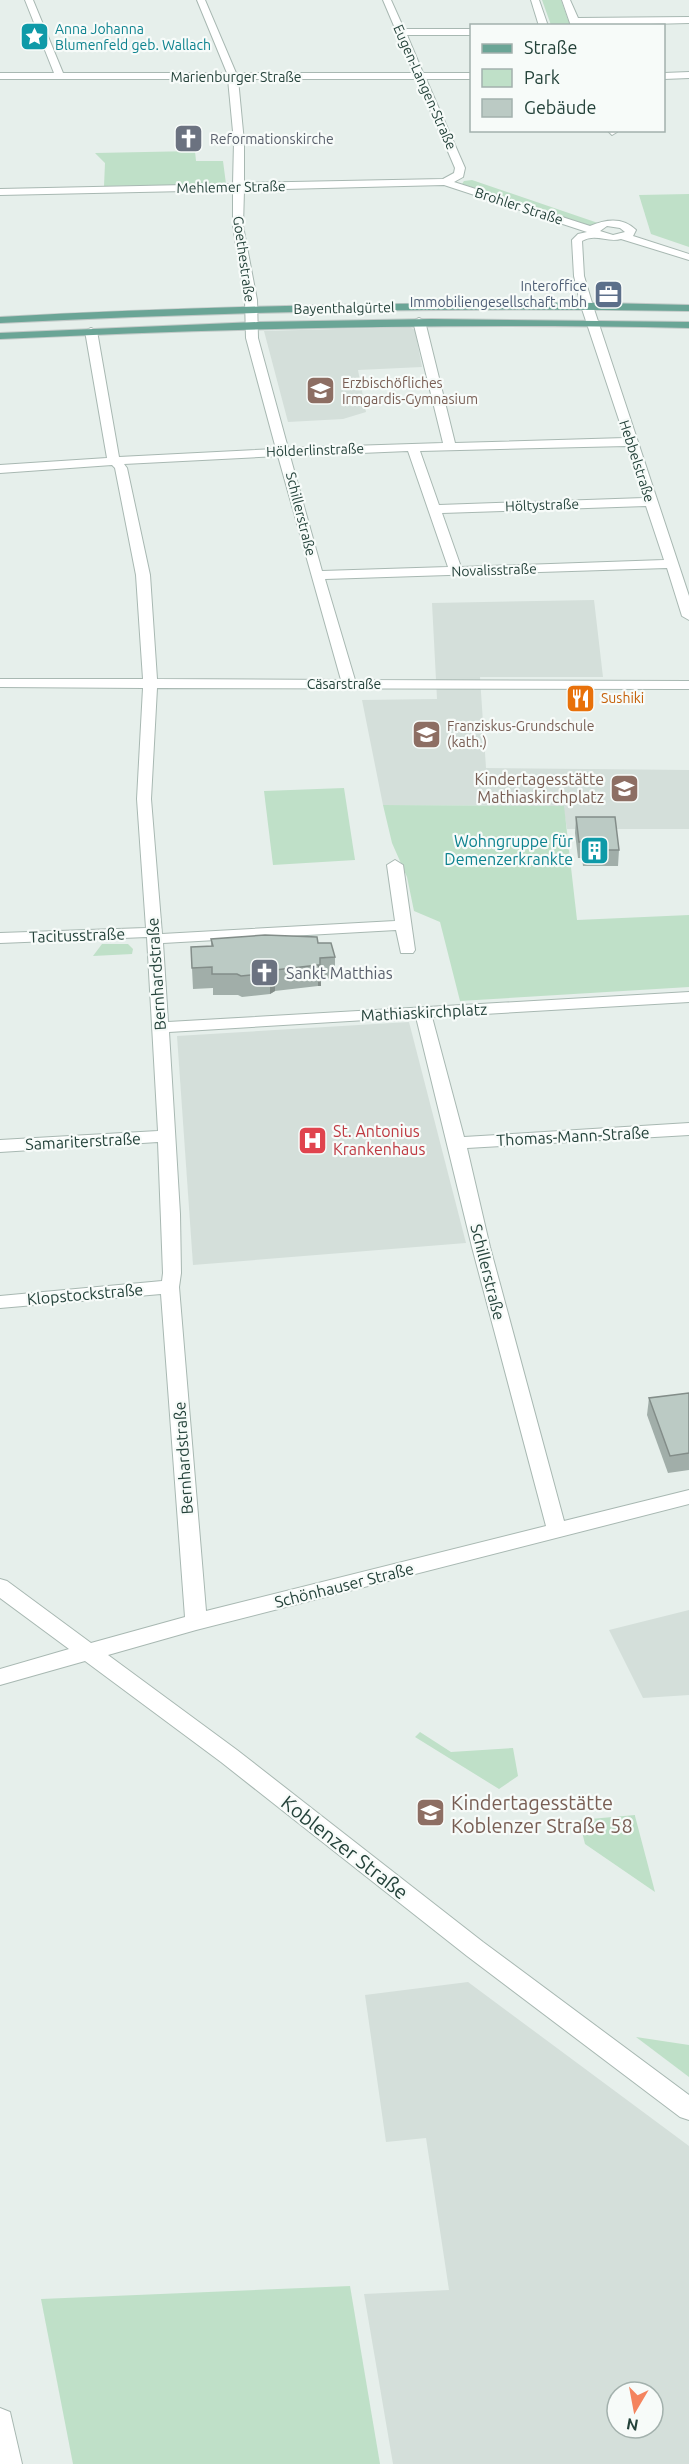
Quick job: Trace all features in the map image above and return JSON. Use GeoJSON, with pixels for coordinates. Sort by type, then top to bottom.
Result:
{"type":"FeatureCollection","features":[{"type":"Feature","properties":{"kind":"main road","name":"Bayenthalgürtel"},"geometry":{"type":"LineString","coordinates":[[0,321],[251,309],[587,306],[689,308]]}},
{"type":"Feature","properties":{"kind":"main road"},"geometry":{"type":"LineString","coordinates":[[664,308],[659,316],[666,324]]}},
{"type":"Feature","properties":{"kind":"main road","name":"Bayenthalgürtel"},"geometry":{"type":"LineString","coordinates":[[0,336],[250,325],[419,321],[689,325]]}},
{"type":"Feature","properties":{"kind":"street"},"geometry":{"type":"LineString","coordinates":[[29,0],[59,72],[58,76]]}},
{"type":"Feature","properties":{"kind":"street","name":"Goethestraße"},"geometry":{"type":"LineString","coordinates":[[201,0],[233,77],[238,142],[238,226],[251,309]]}},
{"type":"Feature","properties":{"kind":"street","name":"Eugen-Langen-Straße"},"geometry":{"type":"LineString","coordinates":[[387,0],[460,168],[459,175]]}},
{"type":"Feature","properties":{"kind":"street"},"geometry":{"type":"LineString","coordinates":[[535,0],[543,24]]}},
{"type":"Feature","properties":{"kind":"street"},"geometry":{"type":"LineString","coordinates":[[566,0],[575,23],[689,21]]}},
{"type":"Feature","properties":{"kind":"street"},"geometry":{"type":"LineString","coordinates":[[400,32],[470,32]]}},
{"type":"Feature","properties":{"kind":"street"},"geometry":{"type":"LineString","coordinates":[[665,76],[689,75]]}},
{"type":"Feature","properties":{"kind":"street","name":"Marienburger Straße"},"geometry":{"type":"LineString","coordinates":[[0,76],[470,76]]}},
{"type":"Feature","properties":{"kind":"street","name":"Mehlemer Straße"},"geometry":{"type":"LineString","coordinates":[[0,192],[445,182],[459,175]]}},
{"type":"Feature","properties":{"kind":"street","name":"Brohler Straße"},"geometry":{"type":"LineString","coordinates":[[445,182],[608,238],[624,237],[630,234],[631,230],[627,226],[606,223],[459,175]]}},
{"type":"Feature","properties":{"kind":"street"},"geometry":{"type":"LineString","coordinates":[[594,232],[597,226],[606,223]]}},
{"type":"Feature","properties":{"kind":"street","name":"Hebbelstraße"},"geometry":{"type":"LineString","coordinates":[[594,232],[577,240],[579,276],[630,442],[689,616]]}},
{"type":"Feature","properties":{"kind":"street"},"geometry":{"type":"LineString","coordinates":[[624,237],[689,257]]}},
{"type":"Feature","properties":{"kind":"street","name":"Schillerstraße"},"geometry":{"type":"LineString","coordinates":[[251,309],[250,325],[317,576],[349,684]]}},
{"type":"Feature","properties":{"kind":"street"},"geometry":{"type":"LineString","coordinates":[[419,321],[450,447]]}},
{"type":"Feature","properties":{"kind":"street","name":"Bernhardstraße"},"geometry":{"type":"LineString","coordinates":[[91,331],[111,455],[121,468],[143,575],[150,685],[144,799],[167,1136],[171,1214],[170,1287],[196,1622]]}},
{"type":"Feature","properties":{"kind":"street","name":"Hölderlinstraße"},"geometry":{"type":"LineString","coordinates":[[0,469],[116,459],[284,451],[630,442]]}},
{"type":"Feature","properties":{"kind":"street"},"geometry":{"type":"LineString","coordinates":[[412,447],[456,572]]}},
{"type":"Feature","properties":{"kind":"street","name":"Höltystraße"},"geometry":{"type":"LineString","coordinates":[[433,509],[650,502]]}},
{"type":"Feature","properties":{"kind":"street","name":"Novalisstraße"},"geometry":{"type":"LineString","coordinates":[[317,576],[671,564]]}},
{"type":"Feature","properties":{"kind":"street","name":"Cäsarstraße"},"geometry":{"type":"LineString","coordinates":[[0,683],[689,685]]}},
{"type":"Feature","properties":{"kind":"street"},"geometry":{"type":"LineString","coordinates":[[395,865],[407,950]]}},
{"type":"Feature","properties":{"kind":"street"},"geometry":{"type":"LineString","coordinates":[[154,935],[403,925]]}},
{"type":"Feature","properties":{"kind":"street","name":"Tacitusstraße"},"geometry":{"type":"LineString","coordinates":[[0,938],[154,935]]}},
{"type":"Feature","properties":{"kind":"street","name":"Mathiaskirchplatz"},"geometry":{"type":"LineString","coordinates":[[160,1027],[689,997]]}},
{"type":"Feature","properties":{"kind":"street","name":"Schillerstraße"},"geometry":{"type":"LineString","coordinates":[[423,1012],[481,1247],[557,1531]]}},
{"type":"Feature","properties":{"kind":"street","name":"Thomas-Mann-Straße"},"geometry":{"type":"LineString","coordinates":[[457,1143],[689,1129]]}},
{"type":"Feature","properties":{"kind":"street","name":"Samariterstraße"},"geometry":{"type":"LineString","coordinates":[[0,1146],[167,1136]]}},
{"type":"Feature","properties":{"kind":"street","name":"Klopstockstraße"},"geometry":{"type":"LineString","coordinates":[[0,1302],[170,1287]]}},
{"type":"Feature","properties":{"kind":"street","name":"Schönhauser Straße"},"geometry":{"type":"LineString","coordinates":[[0,1677],[196,1622],[689,1497]]}},
{"type":"Feature","properties":{"kind":"street","name":"Koblenzer Straße"},"geometry":{"type":"LineString","coordinates":[[0,1587],[229,1756],[475,1949],[689,2109]]}},
{"type":"Feature","properties":{"kind":"street"},"geometry":{"type":"LineString","coordinates":[[0,2421],[8,2464]]}},
{"type":"Feature","properties":{"kind":"shaded area","name":"Erzbischöfliches Irmgardis-Gymnasium"},"geometry":{"type":"Polygon","coordinates":[[[410,327],[415,330],[422,367],[358,370],[366,412],[343,419],[288,422],[264,331],[410,327]]]}},
{"type":"Feature","properties":{"kind":"shaded area","name":"Franziskus-Grundschule (kath.)"},"geometry":{"type":"Polygon","coordinates":[[[594,600],[603,677],[480,677],[486,768],[689,770],[689,829],[567,829],[563,806],[383,805],[362,700],[437,699],[432,603],[594,600]]]}},
{"type":"Feature","properties":{"kind":"shaded area","name":"St. Antonius Krankenhaus"},"geometry":{"type":"Polygon","coordinates":[[[409,1022],[466,1243],[193,1265],[177,1036],[409,1022]]]}},
{"type":"Feature","properties":{"kind":"shaded area"},"geometry":{"type":"Polygon","coordinates":[[[689,1610],[689,1695],[643,1698],[609,1630],[689,1610]]]}},
{"type":"Feature","properties":{"kind":"shaded area"},"geometry":{"type":"Polygon","coordinates":[[[468,1982],[689,2146],[689,2464],[393,2464],[364,2294],[449,2290],[426,2138],[386,2142],[365,1995],[468,1982]]]}},
{"type":"Feature","properties":{"kind":"green space"},"geometry":{"type":"Polygon","coordinates":[[[542,0],[561,0],[570,24],[551,24],[542,0]]]}},
{"type":"Feature","properties":{"kind":"green space"},"geometry":{"type":"Polygon","coordinates":[[[195,151],[196,161],[223,161],[226,184],[104,186],[105,163],[95,153],[195,151]]]}},
{"type":"Feature","properties":{"kind":"green space"},"geometry":{"type":"Polygon","coordinates":[[[472,180],[598,223],[591,226],[462,184],[464,181],[472,180]]]}},
{"type":"Feature","properties":{"kind":"green space"},"geometry":{"type":"Polygon","coordinates":[[[689,194],[689,247],[651,234],[639,195],[689,194]]]}},
{"type":"Feature","properties":{"kind":"green space"},"geometry":{"type":"Polygon","coordinates":[[[344,788],[355,860],[273,865],[264,791],[344,788]]]}},
{"type":"Feature","properties":{"kind":"green space"},"geometry":{"type":"Polygon","coordinates":[[[383,805],[564,806],[577,920],[689,915],[689,987],[460,1001],[440,922],[414,911],[407,877],[392,843],[383,805]]]}},
{"type":"Feature","properties":{"kind":"green space"},"geometry":{"type":"Polygon","coordinates":[[[102,944],[128,944],[133,949],[132,954],[93,956],[102,944]]]}},
{"type":"Feature","properties":{"kind":"green space"},"geometry":{"type":"Polygon","coordinates":[[[420,1732],[451,1752],[513,1748],[518,1776],[499,1789],[415,1737],[420,1732]]]}},
{"type":"Feature","properties":{"kind":"green space"},"geometry":{"type":"Polygon","coordinates":[[[635,1815],[655,1892],[585,1844],[579,1820],[635,1815]]]}},
{"type":"Feature","properties":{"kind":"green space"},"geometry":{"type":"Polygon","coordinates":[[[636,2037],[689,2045],[689,2077],[636,2037]]]}},
{"type":"Feature","properties":{"kind":"green space"},"geometry":{"type":"Polygon","coordinates":[[[350,2286],[380,2464],[73,2464],[41,2299],[350,2286]]]}},
{"type":"Feature","properties":{"kind":"building"},"geometry":{"type":"Polygon","coordinates":[[[576,817],[615,817],[619,850],[584,850],[583,842],[579,842],[576,817]]]}},
{"type":"Feature","properties":{"kind":"building"},"geometry":{"type":"Polygon","coordinates":[[[265,935],[317,937],[318,943],[331,943],[335,957],[320,958],[320,965],[241,976],[212,974],[212,967],[192,968],[191,947],[213,946],[211,939],[265,935]]]}},
{"type":"Feature","properties":{"kind":"building"},"geometry":{"type":"Polygon","coordinates":[[[689,1393],[689,1453],[670,1456],[649,1398],[689,1393]]]}},
{"type":"Feature","properties":{"kind":"place","name":"Anna Johanna Blumenfeld geb. Wallach"},"geometry":{"type":"Point","coordinates":[34,37]}},
{"type":"Feature","properties":{"kind":"place","name":"Reformationskirche"},"geometry":{"type":"Point","coordinates":[189,139]}},
{"type":"Feature","properties":{"kind":"place","name":"Interoffice Immobiliengesellschaft mbh"},"geometry":{"type":"Point","coordinates":[608,294]}},
{"type":"Feature","properties":{"kind":"place","name":"Erzbischöfliches Irmgardis-Gymnasium"},"geometry":{"type":"Point","coordinates":[321,391]}},
{"type":"Feature","properties":{"kind":"place","name":"Sushiki"},"geometry":{"type":"Point","coordinates":[580,698]}},
{"type":"Feature","properties":{"kind":"place","name":"Franziskus-Grundschule (kath.)"},"geometry":{"type":"Point","coordinates":[426,734]}},
{"type":"Feature","properties":{"kind":"place","name":"Kindertagesstätte Mathiaskirchplatz"},"geometry":{"type":"Point","coordinates":[625,788]}},
{"type":"Feature","properties":{"kind":"place","name":"Wohngruppe für Demenzerkrankte"},"geometry":{"type":"Point","coordinates":[594,850]}},
{"type":"Feature","properties":{"kind":"place","name":"Sankt Matthias"},"geometry":{"type":"Point","coordinates":[265,973]}},
{"type":"Feature","properties":{"kind":"place","name":"St. Antonius Krankenhaus"},"geometry":{"type":"Point","coordinates":[312,1140]}},
{"type":"Feature","properties":{"kind":"place","name":"Kindertagesstätte Koblenzer Straße 58"},"geometry":{"type":"Point","coordinates":[430,1813]}}]}
